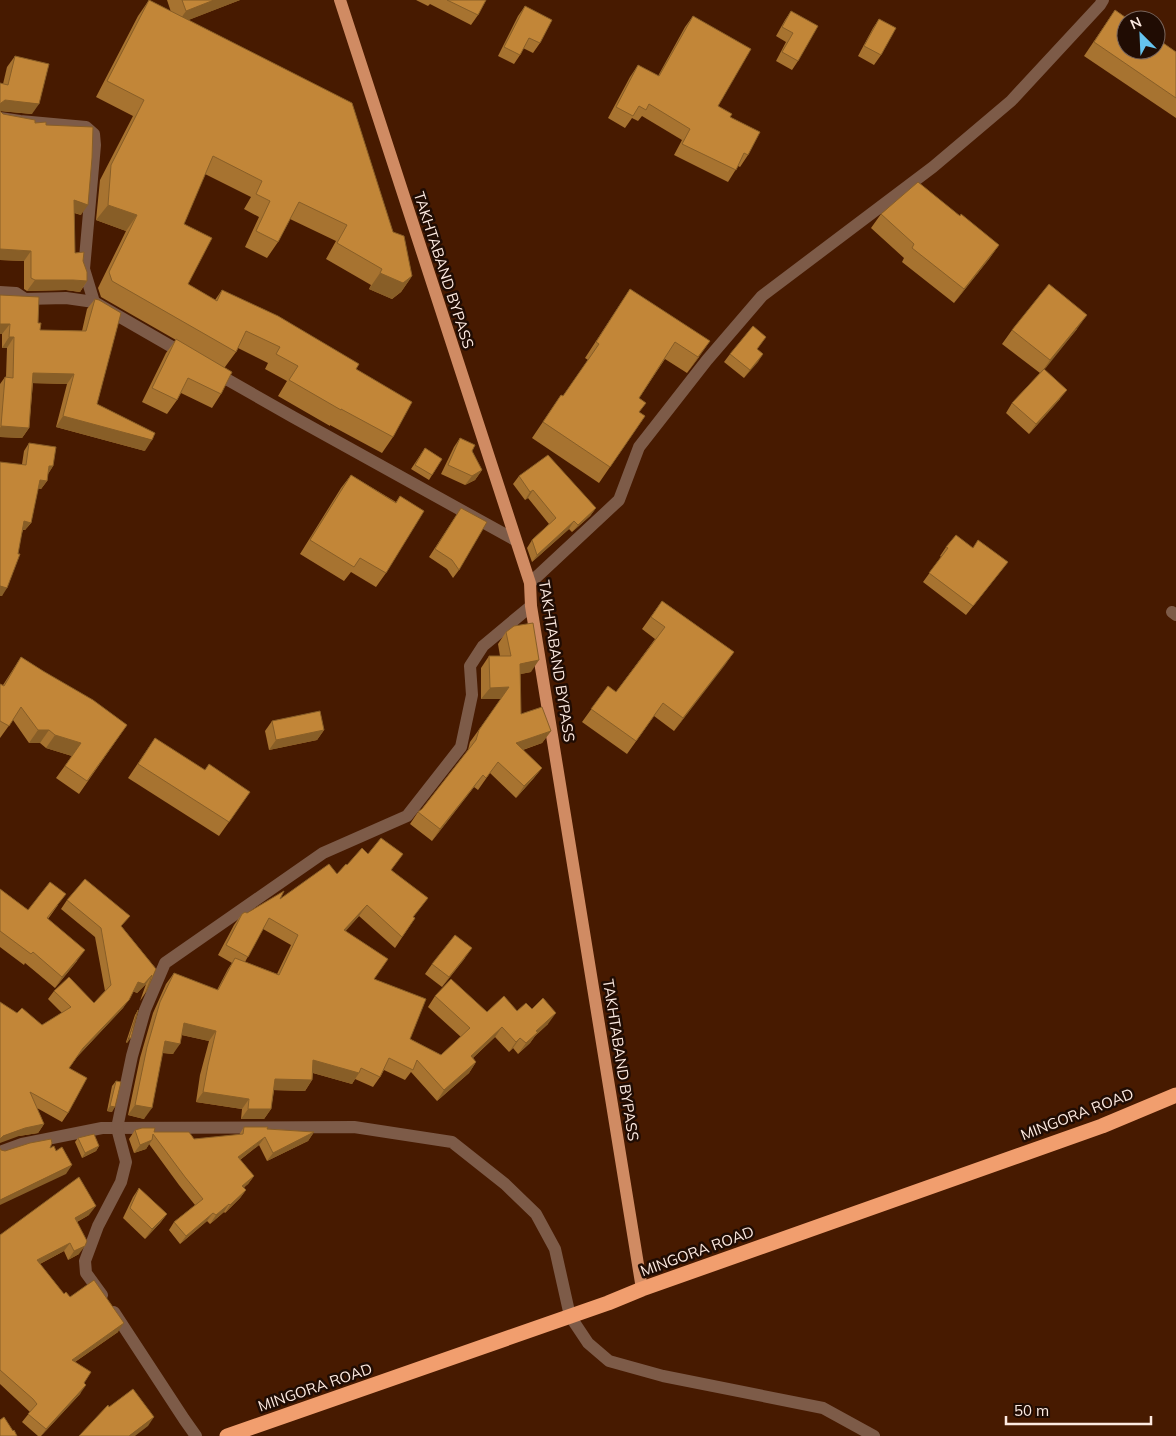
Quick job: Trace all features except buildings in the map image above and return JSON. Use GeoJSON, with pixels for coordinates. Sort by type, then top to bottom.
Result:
{"type":"FeatureCollection","features":[{"type":"Feature","properties":{"kind":"highway","name":"MINGORA ROAD"},"geometry":{"type":"LineString","coordinates":[[227,1436],[1102,1126],[1176,1095]]}},
{"type":"Feature","properties":{"kind":"main road","name":"TAKHTABAND BYPASS"},"geometry":{"type":"LineString","coordinates":[[340,0],[530,582],[531,606],[642,1289]]}},
{"type":"Feature","properties":{"kind":"street"},"geometry":{"type":"LineString","coordinates":[[530,582],[619,500],[639,447],[707,360],[762,296],[933,167],[1011,101],[1103,0]]}},
{"type":"Feature","properties":{"kind":"street"},"geometry":{"type":"LineString","coordinates":[[0,118],[86,127],[94,134],[95,145],[84,269],[94,302]]}},
{"type":"Feature","properties":{"kind":"street"},"geometry":{"type":"LineString","coordinates":[[0,292],[16,293],[25,299],[66,298],[94,302],[293,417],[515,540]]}},
{"type":"Feature","properties":{"kind":"street"},"geometry":{"type":"LineString","coordinates":[[196,1436],[106,1299],[86,1273],[85,1261],[98,1226],[121,1182],[126,1162],[117,1128],[132,1056],[145,1010],[165,963],[323,854],[407,816],[461,747],[472,695],[470,666],[483,646],[531,606]]}},
{"type":"Feature","properties":{"kind":"street"},"geometry":{"type":"LineString","coordinates":[[0,1152],[22,1144],[102,1128],[354,1128],[452,1142],[505,1184],[536,1214],[555,1249],[570,1316],[588,1343],[609,1361],[663,1376],[823,1408],[874,1436]]}}]}
